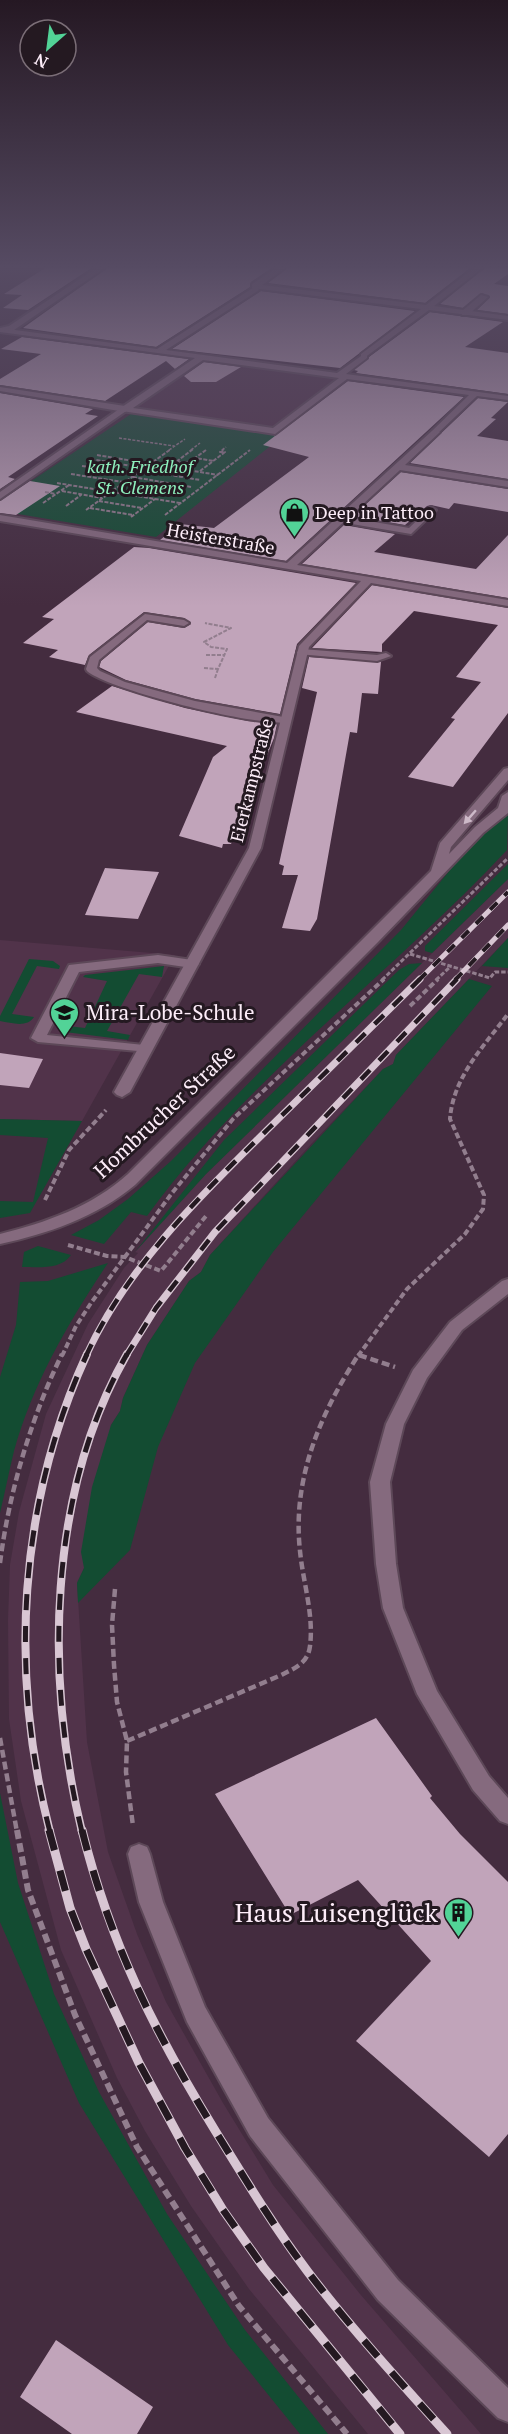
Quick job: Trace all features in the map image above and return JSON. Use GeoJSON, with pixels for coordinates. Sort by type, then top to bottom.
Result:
{"type":"FeatureCollection","features":[{"type":"Feature","properties":{"kind":"street"},"geometry":{"type":"LineString","coordinates":[[0,496],[169,379]]}},
{"type":"Feature","properties":{"kind":"street"},"geometry":{"type":"LineString","coordinates":[[0,389],[275,431],[340,379]]}},
{"type":"Feature","properties":{"kind":"street"},"geometry":{"type":"LineString","coordinates":[[363,379],[508,398]]}},
{"type":"Feature","properties":{"kind":"street"},"geometry":{"type":"LineString","coordinates":[[289,567],[476,393]]}},
{"type":"Feature","properties":{"kind":"street"},"geometry":{"type":"LineString","coordinates":[[397,467],[508,484]]}},
{"type":"Feature","properties":{"kind":"street"},"geometry":{"type":"LineString","coordinates":[[340,519],[411,531],[431,510]]}},
{"type":"Feature","properties":{"kind":"street","name":"Heisterstraße"},"geometry":{"type":"LineString","coordinates":[[0,518],[508,603]]}},
{"type":"Feature","properties":{"kind":"street","name":"Eierkampstraße"},"geometry":{"type":"LineString","coordinates":[[122,1092],[255,848],[304,646],[368,580]]}},
{"type":"Feature","properties":{"kind":"street"},"geometry":{"type":"LineString","coordinates":[[184,624],[145,617],[94,659],[91,669],[100,678],[164,697],[241,716],[285,720]]}},
{"type":"Feature","properties":{"kind":"street"},"geometry":{"type":"LineString","coordinates":[[302,652],[376,658],[386,656]]}},
{"type":"Feature","properties":{"kind":"street","name":"Hombrucher Straße"},"geometry":{"type":"LineString","coordinates":[[435,874],[445,846],[508,772]]}},
{"type":"Feature","properties":{"kind":"street","name":"Hombrucher Straße"},"geometry":{"type":"LineString","coordinates":[[0,1239],[71,1216],[116,1191],[150,1161],[479,830],[504,810],[508,796]]}},
{"type":"Feature","properties":{"kind":"street"},"geometry":{"type":"LineString","coordinates":[[144,1049],[38,1038],[74,968],[158,959],[192,964]]}},
{"type":"Feature","properties":{"kind":"street"},"geometry":{"type":"LineString","coordinates":[[508,1285],[456,1326],[419,1375],[395,1424],[380,1482],[386,1564],[393,1608],[428,1694],[481,1783],[508,1814]]}},
{"type":"Feature","properties":{"kind":"street"},"geometry":{"type":"LineString","coordinates":[[139,1854],[151,1902],[196,2014],[259,2127],[388,2290],[508,2408]]}},
{"type":"Feature","properties":{"kind":"path"},"geometry":{"type":"LineString","coordinates":[[80,514],[189,436]]}},
{"type":"Feature","properties":{"kind":"path"},"geometry":{"type":"LineString","coordinates":[[110,437],[175,446]]}},
{"type":"Feature","properties":{"kind":"path"},"geometry":{"type":"LineString","coordinates":[[201,443],[176,462],[192,462],[206,450]]}},
{"type":"Feature","properties":{"kind":"path"},"geometry":{"type":"LineString","coordinates":[[165,515],[256,446]]}},
{"type":"Feature","properties":{"kind":"path"},"geometry":{"type":"LineString","coordinates":[[200,472],[225,452],[220,452],[226,447]]}},
{"type":"Feature","properties":{"kind":"path"},"geometry":{"type":"LineString","coordinates":[[87,454],[218,475]]}},
{"type":"Feature","properties":{"kind":"path"},"geometry":{"type":"LineString","coordinates":[[184,456],[214,460]]}},
{"type":"Feature","properties":{"kind":"path"},"geometry":{"type":"LineString","coordinates":[[91,459],[144,468]]}},
{"type":"Feature","properties":{"kind":"path"},"geometry":{"type":"LineString","coordinates":[[178,468],[184,463]]}},
{"type":"Feature","properties":{"kind":"path"},"geometry":{"type":"LineString","coordinates":[[81,466],[191,487]]}},
{"type":"Feature","properties":{"kind":"path"},"geometry":{"type":"LineString","coordinates":[[141,470],[200,480]]}},
{"type":"Feature","properties":{"kind":"path"},"geometry":{"type":"LineString","coordinates":[[70,474],[183,494]]}},
{"type":"Feature","properties":{"kind":"path"},"geometry":{"type":"LineString","coordinates":[[41,492],[56,494],[69,485],[180,503]]}},
{"type":"Feature","properties":{"kind":"path"},"geometry":{"type":"LineString","coordinates":[[61,491],[103,498]]}},
{"type":"Feature","properties":{"kind":"path"},"geometry":{"type":"LineString","coordinates":[[123,522],[155,499]]}},
{"type":"Feature","properties":{"kind":"path"},"geometry":{"type":"LineString","coordinates":[[98,501],[142,508]]}},
{"type":"Feature","properties":{"kind":"path"},"geometry":{"type":"LineString","coordinates":[[89,508],[133,515]]}},
{"type":"Feature","properties":{"kind":"path"},"geometry":{"type":"LineString","coordinates":[[184,624],[196,621],[231,628],[222,636],[209,638],[204,642],[211,647],[227,649],[215,678]]}},
{"type":"Feature","properties":{"kind":"path"},"geometry":{"type":"LineString","coordinates":[[206,655],[224,655]]}},
{"type":"Feature","properties":{"kind":"path"},"geometry":{"type":"LineString","coordinates":[[204,668],[218,669]]}},
{"type":"Feature","properties":{"kind":"path"},"geometry":{"type":"LineString","coordinates":[[0,1563],[4,1530],[33,1424],[54,1371],[76,1326],[125,1257],[172,1193],[233,1119],[410,954],[508,858]]}},
{"type":"Feature","properties":{"kind":"path"},"geometry":{"type":"LineString","coordinates":[[410,954],[490,978],[495,972],[508,972]]}},
{"type":"Feature","properties":{"kind":"path"},"geometry":{"type":"LineString","coordinates":[[410,1006],[451,966]]}},
{"type":"Feature","properties":{"kind":"path"},"geometry":{"type":"LineString","coordinates":[[127,1741],[279,1676],[300,1666],[308,1655],[310,1639],[300,1552],[299,1504],[307,1458],[327,1410],[359,1355],[410,1284],[449,1249],[483,1208],[484,1195],[450,1119],[449,1106],[455,1089],[508,1014]]}},
{"type":"Feature","properties":{"kind":"path"},"geometry":{"type":"LineString","coordinates":[[122,1092],[69,1150],[40,1209],[42,1227],[55,1241],[107,1256],[125,1257],[161,1271],[206,1216]]}},
{"type":"Feature","properties":{"kind":"path"},"geometry":{"type":"LineString","coordinates":[[359,1355],[419,1375]]}},
{"type":"Feature","properties":{"kind":"path"},"geometry":{"type":"LineString","coordinates":[[115,1589],[112,1625],[117,1702],[127,1741],[127,1784],[139,1854]]}},
{"type":"Feature","properties":{"kind":"path"},"geometry":{"type":"LineString","coordinates":[[0,1738],[28,1890],[75,2015],[137,2147],[239,2306],[347,2434]]}},
{"type":"Feature","properties":{"kind":"shaded area"},"geometry":{"type":"Polygon","coordinates":[[[170,379],[343,379],[275,431],[125,409],[170,379]]]}},
{"type":"Feature","properties":{"kind":"shaded area"},"geometry":{"type":"Polygon","coordinates":[[[508,879],[508,938],[396,1055],[393,1064],[383,1069],[313,1142],[210,1255],[201,1272],[189,1281],[147,1345],[123,1398],[120,1411],[111,1425],[84,1568],[77,1583],[87,1742],[108,1852],[137,1934],[166,2002],[273,2185],[360,2294],[481,2434],[368,2434],[249,2289],[191,2206],[145,2131],[117,2078],[61,1950],[21,1801],[9,1719],[10,1565],[19,1512],[46,1414],[88,1324],[124,1268],[138,1253],[135,1252],[206,1174],[508,879]]]}},
{"type":"Feature","properties":{"kind":"shaded area","name":"Mira-Lobe-Schule"},"geometry":{"type":"Polygon","coordinates":[[[0,940],[175,955],[82,1121],[0,1119],[0,940]]]}},
{"type":"Feature","properties":{"kind":"green space","name":"kath. Friedhof St. Clemens"},"geometry":{"type":"Polygon","coordinates":[[[131,414],[283,436],[156,537],[0,511],[0,502],[131,414]]]}},
{"type":"Feature","properties":{"kind":"green space"},"geometry":{"type":"Polygon","coordinates":[[[508,815],[507,850],[416,940],[274,1072],[187,1165],[147,1216],[131,1212],[104,1244],[71,1235],[99,1220],[128,1199],[171,1161],[401,930],[477,837],[508,815]]]}},
{"type":"Feature","properties":{"kind":"green space"},"geometry":{"type":"Polygon","coordinates":[[[508,864],[508,879],[432,953],[425,951],[425,946],[508,864]]]}},
{"type":"Feature","properties":{"kind":"green space"},"geometry":{"type":"Polygon","coordinates":[[[508,938],[508,968],[482,966],[508,938]]]}},
{"type":"Feature","properties":{"kind":"green space"},"geometry":{"type":"Polygon","coordinates":[[[29,959],[53,961],[60,966],[59,969],[37,966],[12,1014],[34,1017],[31,1020],[19,1024],[0,1021],[0,1016],[29,959]]]}},
{"type":"Feature","properties":{"kind":"green space"},"geometry":{"type":"Polygon","coordinates":[[[422,963],[206,1174],[135,1252],[224,1140],[399,970],[409,964],[422,963]]]}},
{"type":"Feature","properties":{"kind":"green space"},"geometry":{"type":"Polygon","coordinates":[[[164,966],[162,977],[139,974],[107,1031],[130,1035],[128,1040],[59,1030],[59,1025],[85,1028],[107,981],[83,977],[85,975],[164,966]]]}},
{"type":"Feature","properties":{"kind":"green space"},"geometry":{"type":"Polygon","coordinates":[[[469,979],[492,986],[273,1252],[195,1363],[158,1447],[130,1550],[78,1603],[77,1583],[84,1568],[81,1552],[92,1487],[111,1425],[120,1411],[123,1398],[147,1345],[189,1281],[201,1272],[210,1255],[383,1069],[393,1064],[396,1055],[469,979]]]}},
{"type":"Feature","properties":{"kind":"green space"},"geometry":{"type":"Polygon","coordinates":[[[0,1119],[82,1121],[30,1213],[0,1218],[0,1201],[33,1202],[48,1138],[0,1135],[0,1119]]]}},
{"type":"Feature","properties":{"kind":"green space"},"geometry":{"type":"Polygon","coordinates":[[[38,1246],[71,1255],[67,1260],[55,1265],[22,1267],[24,1252],[38,1246]]]}},
{"type":"Feature","properties":{"kind":"green space"},"geometry":{"type":"Polygon","coordinates":[[[108,1263],[66,1330],[31,1401],[14,1451],[0,1513],[0,1377],[16,1325],[20,1282],[48,1281],[108,1263]]]}},
{"type":"Feature","properties":{"kind":"green space"},"geometry":{"type":"Polygon","coordinates":[[[0,1793],[18,1883],[54,1994],[99,2092],[167,2214],[245,2330],[328,2434],[300,2434],[228,2345],[79,2103],[0,1922],[0,1793]]]}},
{"type":"Feature","properties":{"kind":"building"},"geometry":{"type":"Polygon","coordinates":[[[0,379],[139,379],[105,401],[0,385],[0,379]]]}},
{"type":"Feature","properties":{"kind":"building"},"geometry":{"type":"Polygon","coordinates":[[[187,379],[222,379],[216,382],[191,382],[187,379]]]}},
{"type":"Feature","properties":{"kind":"building"},"geometry":{"type":"Polygon","coordinates":[[[396,379],[508,379],[508,394],[396,379]]]}},
{"type":"Feature","properties":{"kind":"building"},"geometry":{"type":"Polygon","coordinates":[[[348,381],[464,397],[286,561],[160,540],[180,524],[214,528],[309,457],[263,445],[348,381]]]}},
{"type":"Feature","properties":{"kind":"building"},"geometry":{"type":"Polygon","coordinates":[[[0,393],[93,409],[85,414],[98,416],[8,477],[15,479],[0,489],[0,393]]]}},
{"type":"Feature","properties":{"kind":"building"},"geometry":{"type":"Polygon","coordinates":[[[478,398],[508,402],[491,418],[496,419],[477,436],[508,441],[508,479],[410,463],[478,398]]]}},
{"type":"Feature","properties":{"kind":"building"},"geometry":{"type":"Polygon","coordinates":[[[401,472],[508,489],[508,512],[454,503],[449,509],[427,506],[405,525],[353,516],[401,472]]]}},
{"type":"Feature","properties":{"kind":"building"},"geometry":{"type":"Polygon","coordinates":[[[30,481],[60,486],[16,515],[0,513],[0,501],[30,481]]]}},
{"type":"Feature","properties":{"kind":"building"},"geometry":{"type":"Polygon","coordinates":[[[344,525],[395,534],[374,552],[476,569],[508,535],[508,598],[302,564],[344,525]]]}},
{"type":"Feature","properties":{"kind":"building"},"geometry":{"type":"Polygon","coordinates":[[[134,547],[356,583],[297,644],[280,714],[195,699],[126,680],[99,667],[101,661],[148,622],[184,628],[191,624],[184,618],[144,612],[89,655],[85,665],[49,657],[58,650],[23,643],[54,619],[42,617],[134,547]]]}},
{"type":"Feature","properties":{"kind":"building"},"geometry":{"type":"Polygon","coordinates":[[[372,585],[508,608],[508,713],[453,787],[408,777],[455,719],[451,718],[481,682],[456,677],[498,625],[414,611],[382,644],[382,652],[312,648],[372,585]]]}},
{"type":"Feature","properties":{"kind":"building"},"geometry":{"type":"Polygon","coordinates":[[[309,657],[381,662],[378,694],[362,693],[357,733],[350,732],[317,919],[310,931],[282,928],[298,875],[282,875],[284,866],[279,864],[317,692],[302,688],[309,657]]]}},
{"type":"Feature","properties":{"kind":"building"},"geometry":{"type":"Polygon","coordinates":[[[112,686],[185,708],[248,721],[277,724],[274,738],[231,844],[223,844],[222,848],[179,836],[213,757],[227,746],[76,712],[112,686]]]}},
{"type":"Feature","properties":{"kind":"building"},"geometry":{"type":"Polygon","coordinates":[[[105,868],[159,872],[138,919],[85,915],[105,868]]]}},
{"type":"Feature","properties":{"kind":"building"},"geometry":{"type":"Polygon","coordinates":[[[0,1053],[43,1059],[29,1088],[0,1085],[0,1053]]]}},
{"type":"Feature","properties":{"kind":"building","name":"Haus Luisenglück"},"geometry":{"type":"Polygon","coordinates":[[[376,1718],[432,1796],[430,1798],[460,1834],[508,1882],[508,2134],[489,2157],[356,2041],[431,1961],[358,1880],[290,1915],[215,1794],[376,1718]]]}},
{"type":"Feature","properties":{"kind":"building"},"geometry":{"type":"Polygon","coordinates":[[[56,2340],[153,2407],[137,2434],[72,2434],[20,2397],[56,2340]]]}},
{"type":"Feature","properties":{"kind":"railway"},"geometry":{"type":"LineString","coordinates":[[419,980],[508,892]]}},
{"type":"Feature","properties":{"kind":"railway"},"geometry":{"type":"LineString","coordinates":[[455,980],[508,925]]}},
{"type":"Feature","properties":{"kind":"railway"},"geometry":{"type":"LineString","coordinates":[[87,1354],[122,1293],[166,1235],[216,1180],[420,979]]}},
{"type":"Feature","properties":{"kind":"railway"},"geometry":{"type":"LineString","coordinates":[[126,1356],[156,1308],[215,1232],[457,979]]}},
{"type":"Feature","properties":{"kind":"railway"},"geometry":{"type":"LineString","coordinates":[[50,1832],[37,1772],[29,1711],[25,1650],[27,1590],[34,1529],[46,1470],[64,1411],[87,1354]]}},
{"type":"Feature","properties":{"kind":"railway"},"geometry":{"type":"LineString","coordinates":[[82,1832],[70,1773],[62,1712],[59,1650],[61,1588],[68,1526],[81,1466],[101,1408],[126,1356]]}},
{"type":"Feature","properties":{"kind":"railway"},"geometry":{"type":"LineString","coordinates":[[49,1830],[70,1908],[86,1949],[139,2063],[185,2148],[223,2210],[264,2268],[400,2434]]}},
{"type":"Feature","properties":{"kind":"railway"},"geometry":{"type":"LineString","coordinates":[[82,1830],[106,1911],[137,1986],[173,2059],[216,2132],[272,2220],[324,2293],[447,2434]]}},
{"type":"Feature","properties":{"kind":"place","name":"Deep in Tattoo"},"geometry":{"type":"Point","coordinates":[294,538]}},
{"type":"Feature","properties":{"kind":"place","name":"Mira-Lobe-Schule"},"geometry":{"type":"Point","coordinates":[65,1038]}},
{"type":"Feature","properties":{"kind":"place","name":"Haus Luisenglück"},"geometry":{"type":"Point","coordinates":[459,1938]}}]}
